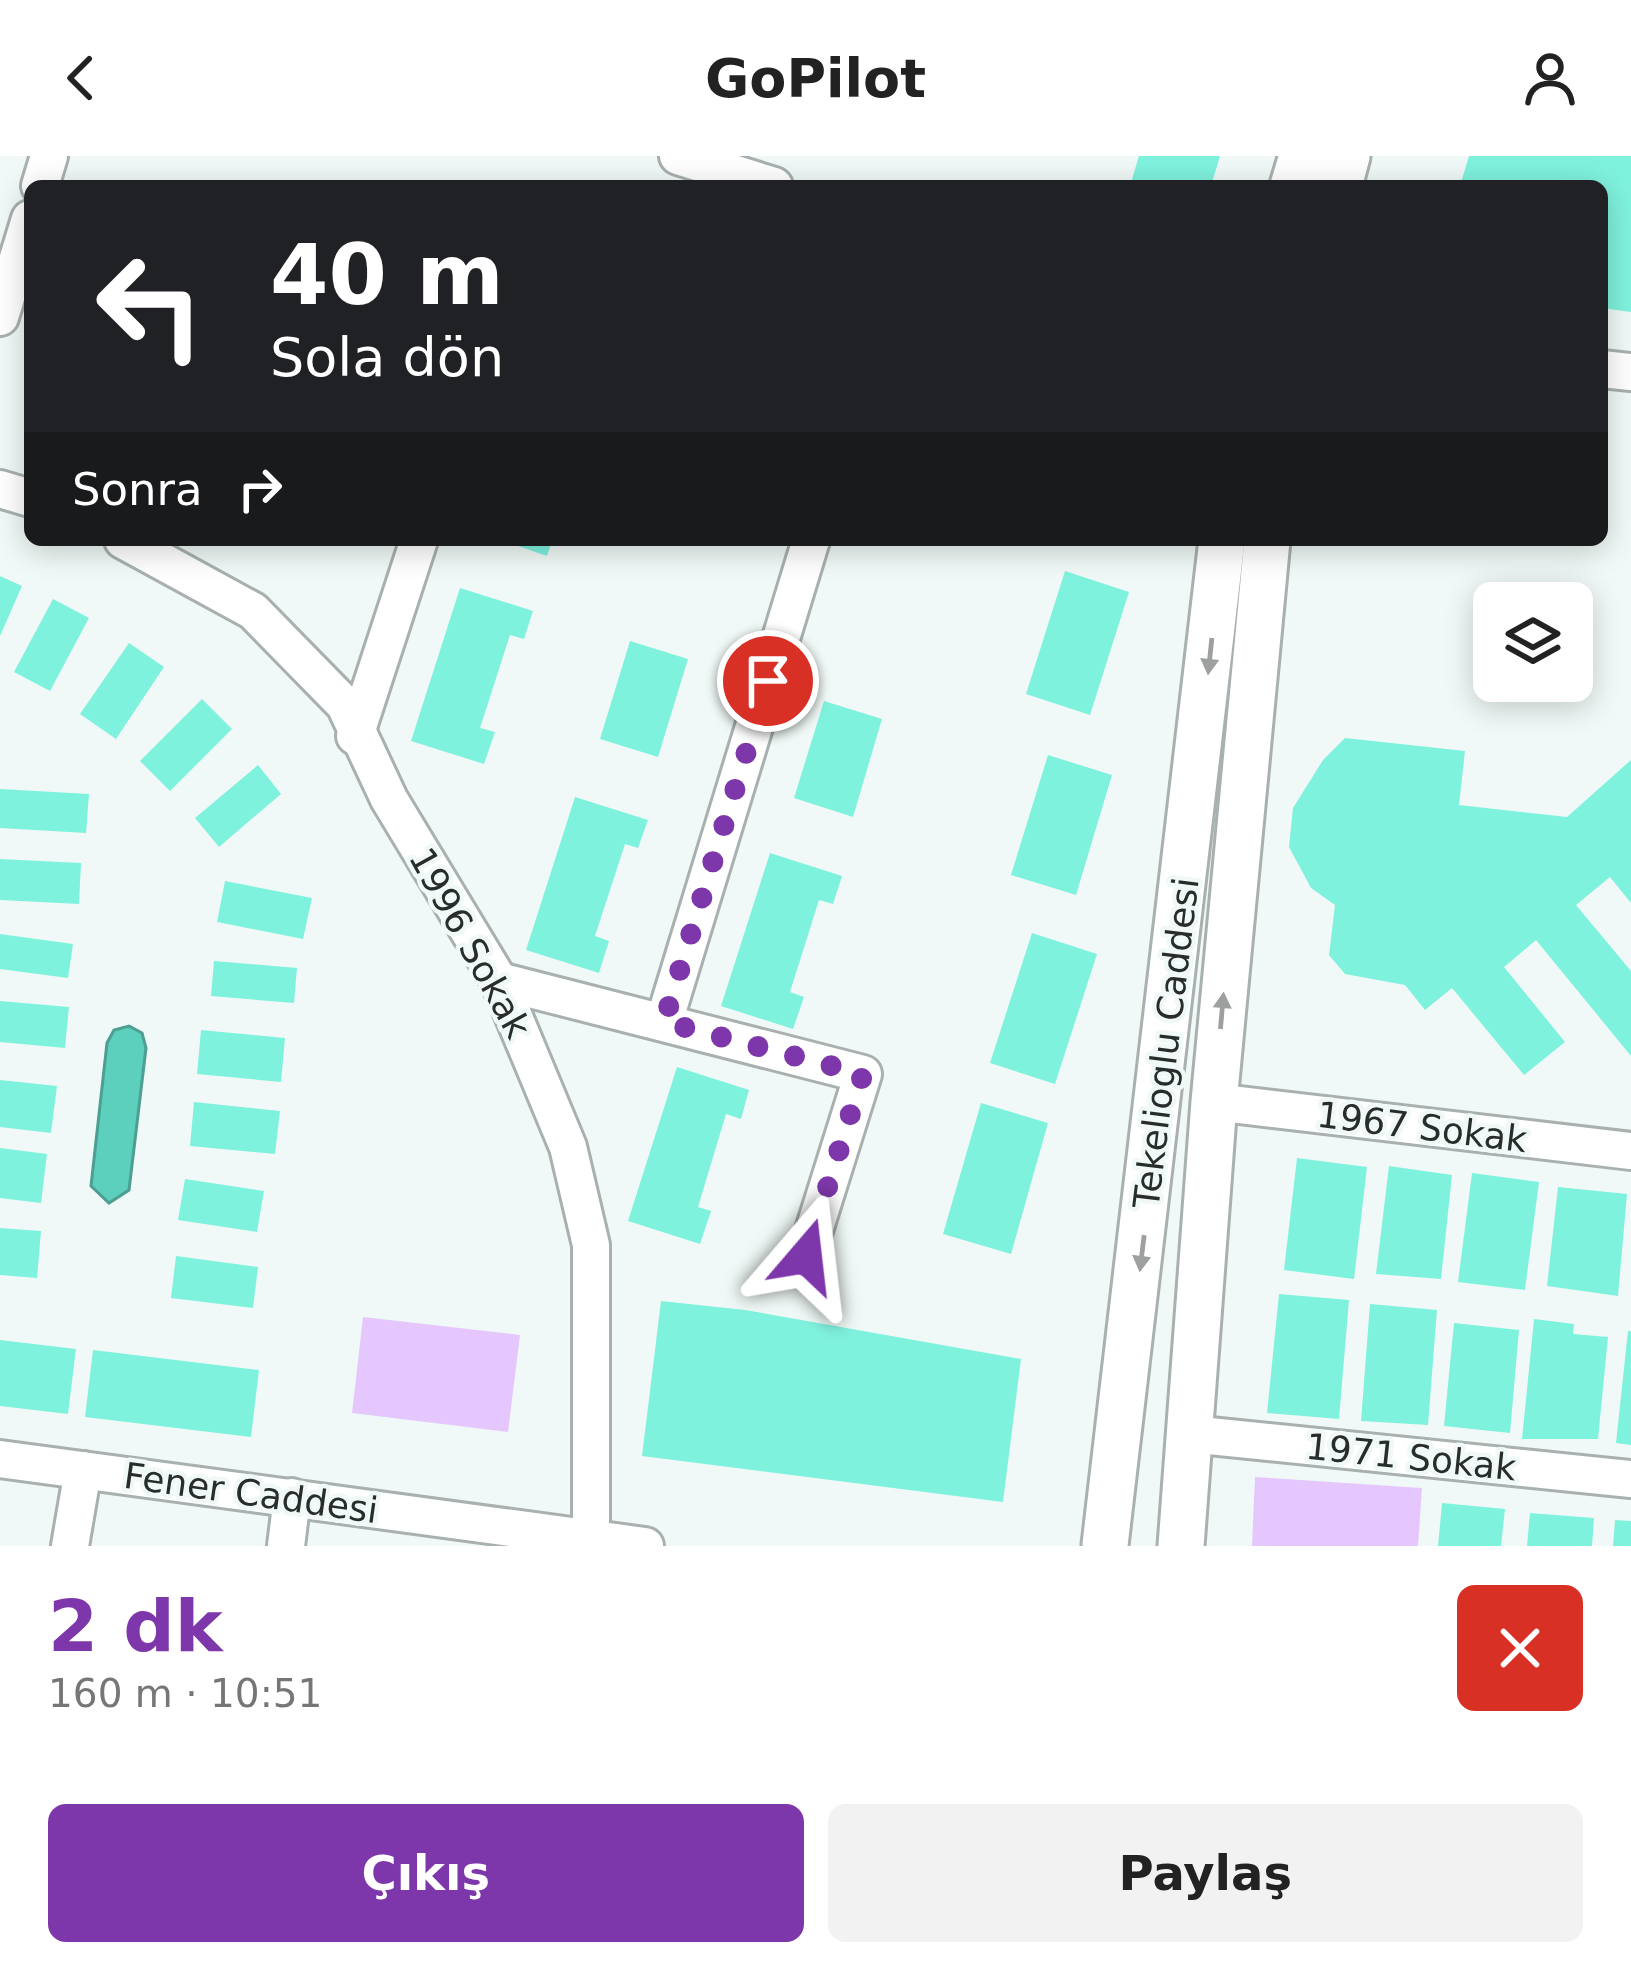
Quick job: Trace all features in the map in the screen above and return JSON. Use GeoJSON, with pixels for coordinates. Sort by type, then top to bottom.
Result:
{"type":"FeatureCollection","features":[{"type":"Feature","properties":{"kind":"main road","name":"Tekelioglu Caddesi"},"geometry":{"type":"LineString","coordinates":[[1105,1546],[1221,546]]}},
{"type":"Feature","properties":{"kind":"main road","name":"Tekelioglu Caddesi"},"geometry":{"type":"LineString","coordinates":[[1179,1546],[1214,1102],[1266,546]]}},
{"type":"Feature","properties":{"kind":"main road"},"geometry":{"type":"LineString","coordinates":[[1105,1546],[1143,1536],[1179,1546]]}},
{"type":"Feature","properties":{"kind":"street"},"geometry":{"type":"LineString","coordinates":[[678,156],[755,180]]}},
{"type":"Feature","properties":{"kind":"street"},"geometry":{"type":"LineString","coordinates":[[0,317],[24,239]]}},
{"type":"Feature","properties":{"kind":"street","name":"1996 Sokak"},"geometry":{"type":"LineString","coordinates":[[134,546],[253,611],[345,705],[355,736],[499,981],[568,1147],[592,1245],[590,1542]]}},
{"type":"Feature","properties":{"kind":"street"},"geometry":{"type":"LineString","coordinates":[[355,736],[417,546]]}},
{"type":"Feature","properties":{"kind":"street"},"geometry":{"type":"LineString","coordinates":[[664,1022],[810,546]]}},
{"type":"Feature","properties":{"kind":"street"},"geometry":{"type":"LineString","coordinates":[[499,981],[863,1074],[806,1256]]}},
{"type":"Feature","properties":{"kind":"street","name":"1967 Sokak"},"geometry":{"type":"LineString","coordinates":[[1214,1102],[1631,1151]]}},
{"type":"Feature","properties":{"kind":"street","name":"1971 Sokak"},"geometry":{"type":"LineString","coordinates":[[1190,1434],[1631,1479]]}},
{"type":"Feature","properties":{"kind":"street","name":"Fener Caddesi"},"geometry":{"type":"LineString","coordinates":[[0,1459],[645,1546]]}},
{"type":"Feature","properties":{"kind":"street"},"geometry":{"type":"LineString","coordinates":[[70,1546],[83,1471]]}},
{"type":"Feature","properties":{"kind":"street"},"geometry":{"type":"LineString","coordinates":[[286,1546],[292,1498]]}},
{"type":"Feature","properties":{"kind":"shaded area"},"geometry":{"type":"Polygon","coordinates":[[[129,1026],[142,1033],[146,1048],[129,1190],[109,1203],[91,1186],[107,1043],[114,1030],[129,1026]]]}},
{"type":"Feature","properties":{"kind":"shaded area"},"geometry":{"type":"Polygon","coordinates":[[[363,1317],[520,1335],[508,1432],[352,1413],[363,1317]]]}},
{"type":"Feature","properties":{"kind":"shaded area"},"geometry":{"type":"Polygon","coordinates":[[[1255,1477],[1422,1488],[1418,1546],[1252,1546],[1255,1477]]]}},
{"type":"Feature","properties":{"kind":"building"},"geometry":{"type":"Polygon","coordinates":[[[1139,156],[1220,156],[1213,180],[1132,180],[1139,156]]]}},
{"type":"Feature","properties":{"kind":"building"},"geometry":{"type":"Polygon","coordinates":[[[1469,156],[1631,156],[1631,312],[1608,309],[1608,180],[1462,180],[1469,156]]]}},
{"type":"Feature","properties":{"kind":"building"},"geometry":{"type":"Polygon","coordinates":[[[518,546],[550,546],[547,556],[518,546]]]}},
{"type":"Feature","properties":{"kind":"building"},"geometry":{"type":"Polygon","coordinates":[[[1065,571],[1129,592],[1090,715],[1026,694],[1065,571]]]}},
{"type":"Feature","properties":{"kind":"building"},"geometry":{"type":"Polygon","coordinates":[[[0,576],[22,586],[0,636],[0,576]]]}},
{"type":"Feature","properties":{"kind":"building"},"geometry":{"type":"Polygon","coordinates":[[[460,588],[533,611],[524,639],[510,635],[480,728],[495,732],[484,764],[411,741],[460,588]]]}},
{"type":"Feature","properties":{"kind":"building"},"geometry":{"type":"Polygon","coordinates":[[[53,599],[89,618],[50,691],[14,672],[53,599]]]}},
{"type":"Feature","properties":{"kind":"building"},"geometry":{"type":"Polygon","coordinates":[[[630,641],[688,659],[658,757],[600,739],[630,641]]]}},
{"type":"Feature","properties":{"kind":"building"},"geometry":{"type":"Polygon","coordinates":[[[129,643],[164,667],[116,739],[80,714],[129,643]]]}},
{"type":"Feature","properties":{"kind":"building"},"geometry":{"type":"Polygon","coordinates":[[[202,699],[232,729],[170,791],[140,761],[202,699]]]}},
{"type":"Feature","properties":{"kind":"building"},"geometry":{"type":"Polygon","coordinates":[[[824,701],[882,719],[853,817],[794,798],[824,701]]]}},
{"type":"Feature","properties":{"kind":"building"},"geometry":{"type":"Polygon","coordinates":[[[1345,738],[1465,751],[1459,805],[1567,817],[1631,760],[1631,903],[1610,877],[1576,905],[1631,971],[1631,1056],[1536,940],[1504,967],[1565,1042],[1524,1075],[1452,988],[1425,1010],[1405,985],[1345,974],[1329,955],[1335,905],[1311,888],[1289,847],[1293,808],[1323,760],[1345,738]]]}},
{"type":"Feature","properties":{"kind":"building"},"geometry":{"type":"Polygon","coordinates":[[[1048,755],[1112,775],[1076,895],[1011,875],[1048,755]]]}},
{"type":"Feature","properties":{"kind":"building"},"geometry":{"type":"Polygon","coordinates":[[[258,765],[281,794],[219,847],[195,818],[258,765]]]}},
{"type":"Feature","properties":{"kind":"building"},"geometry":{"type":"Polygon","coordinates":[[[0,789],[89,794],[86,833],[0,828],[0,789]]]}},
{"type":"Feature","properties":{"kind":"building"},"geometry":{"type":"Polygon","coordinates":[[[575,797],[648,820],[638,848],[625,844],[595,936],[609,941],[599,973],[526,950],[575,797]]]}},
{"type":"Feature","properties":{"kind":"building"},"geometry":{"type":"Polygon","coordinates":[[[770,853],[842,876],[833,904],[819,900],[790,992],[804,997],[793,1029],[721,1006],[770,853]]]}},
{"type":"Feature","properties":{"kind":"building"},"geometry":{"type":"Polygon","coordinates":[[[0,859],[81,863],[79,904],[0,900],[0,859]]]}},
{"type":"Feature","properties":{"kind":"building"},"geometry":{"type":"Polygon","coordinates":[[[225,881],[312,898],[303,939],[217,922],[225,881]]]}},
{"type":"Feature","properties":{"kind":"building"},"geometry":{"type":"Polygon","coordinates":[[[1032,933],[1097,954],[1055,1084],[990,1063],[1032,933]]]}},
{"type":"Feature","properties":{"kind":"building"},"geometry":{"type":"Polygon","coordinates":[[[0,934],[73,944],[68,978],[0,969],[0,934]]]}},
{"type":"Feature","properties":{"kind":"building"},"geometry":{"type":"Polygon","coordinates":[[[214,961],[297,968],[294,1003],[211,996],[214,961]]]}},
{"type":"Feature","properties":{"kind":"building"},"geometry":{"type":"Polygon","coordinates":[[[0,1001],[69,1007],[65,1048],[0,1042],[0,1001]]]}},
{"type":"Feature","properties":{"kind":"building"},"geometry":{"type":"Polygon","coordinates":[[[201,1030],[285,1038],[281,1082],[197,1074],[201,1030]]]}},
{"type":"Feature","properties":{"kind":"building"},"geometry":{"type":"Polygon","coordinates":[[[677,1067],[749,1090],[741,1119],[726,1114],[698,1207],[711,1211],[700,1244],[628,1221],[677,1067]]]}},
{"type":"Feature","properties":{"kind":"building"},"geometry":{"type":"Polygon","coordinates":[[[0,1080],[57,1086],[51,1133],[0,1127],[0,1080]]]}},
{"type":"Feature","properties":{"kind":"building"},"geometry":{"type":"Polygon","coordinates":[[[194,1102],[280,1111],[275,1154],[190,1146],[194,1102]]]}},
{"type":"Feature","properties":{"kind":"building"},"geometry":{"type":"Polygon","coordinates":[[[981,1103],[1048,1123],[1011,1254],[943,1234],[981,1103]]]}},
{"type":"Feature","properties":{"kind":"building"},"geometry":{"type":"Polygon","coordinates":[[[0,1148],[47,1154],[41,1203],[0,1198],[0,1148]]]}},
{"type":"Feature","properties":{"kind":"building"},"geometry":{"type":"Polygon","coordinates":[[[1297,1158],[1367,1167],[1354,1279],[1284,1270],[1297,1158]]]}},
{"type":"Feature","properties":{"kind":"building"},"geometry":{"type":"Polygon","coordinates":[[[1389,1166],[1452,1175],[1441,1279],[1376,1274],[1389,1166]]]}},
{"type":"Feature","properties":{"kind":"building"},"geometry":{"type":"Polygon","coordinates":[[[1472,1173],[1539,1182],[1525,1290],[1458,1282],[1472,1173]]]}},
{"type":"Feature","properties":{"kind":"building"},"geometry":{"type":"Polygon","coordinates":[[[185,1179],[264,1191],[257,1232],[178,1220],[185,1179]]]}},
{"type":"Feature","properties":{"kind":"building"},"geometry":{"type":"Polygon","coordinates":[[[1558,1187],[1627,1194],[1618,1296],[1547,1286],[1558,1187]]]}},
{"type":"Feature","properties":{"kind":"building"},"geometry":{"type":"Polygon","coordinates":[[[0,1228],[41,1231],[37,1278],[0,1275],[0,1228]]]}},
{"type":"Feature","properties":{"kind":"building"},"geometry":{"type":"Polygon","coordinates":[[[176,1256],[258,1267],[253,1308],[171,1298],[176,1256]]]}},
{"type":"Feature","properties":{"kind":"building"},"geometry":{"type":"Polygon","coordinates":[[[1279,1294],[1349,1300],[1339,1419],[1267,1413],[1279,1294]]]}},
{"type":"Feature","properties":{"kind":"building"},"geometry":{"type":"Polygon","coordinates":[[[661,1301],[745,1310],[1021,1359],[1003,1502],[642,1456],[661,1301]]]}},
{"type":"Feature","properties":{"kind":"building"},"geometry":{"type":"Polygon","coordinates":[[[1370,1304],[1437,1310],[1428,1425],[1361,1421],[1370,1304]]]}},
{"type":"Feature","properties":{"kind":"building"},"geometry":{"type":"Polygon","coordinates":[[[1534,1319],[1574,1324],[1573,1334],[1608,1337],[1598,1439],[1522,1439],[1534,1319]]]}},
{"type":"Feature","properties":{"kind":"building"},"geometry":{"type":"Polygon","coordinates":[[[1454,1323],[1519,1330],[1510,1433],[1444,1426],[1454,1323]]]}},
{"type":"Feature","properties":{"kind":"building"},"geometry":{"type":"Polygon","coordinates":[[[1631,1331],[1631,1445],[1616,1443],[1631,1331]]]}},
{"type":"Feature","properties":{"kind":"building"},"geometry":{"type":"Polygon","coordinates":[[[0,1340],[76,1349],[68,1414],[0,1406],[0,1340]]]}},
{"type":"Feature","properties":{"kind":"building"},"geometry":{"type":"Polygon","coordinates":[[[93,1350],[259,1370],[251,1437],[85,1417],[93,1350]]]}},
{"type":"Feature","properties":{"kind":"building"},"geometry":{"type":"Polygon","coordinates":[[[1442,1503],[1505,1509],[1501,1546],[1438,1546],[1442,1503]]]}},
{"type":"Feature","properties":{"kind":"building"},"geometry":{"type":"Polygon","coordinates":[[[1530,1513],[1594,1518],[1592,1546],[1527,1546],[1530,1513]]]}},
{"type":"Feature","properties":{"kind":"building"},"geometry":{"type":"Polygon","coordinates":[[[1615,1520],[1631,1521],[1631,1546],[1613,1546],[1615,1520]]]}},
{"type":"Feature","properties":{"kind":"route"},"geometry":{"type":"LineString","coordinates":[[768,681],[664,1022],[863,1074],[806,1256]]}}]}
